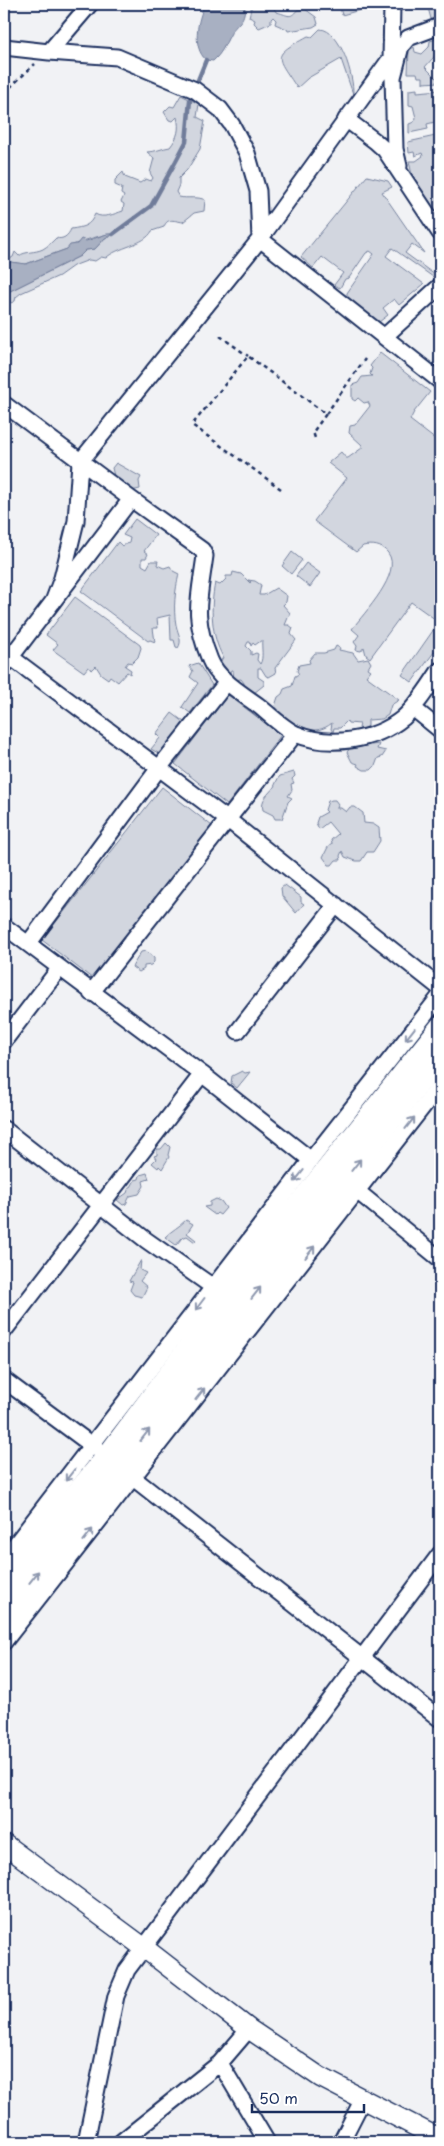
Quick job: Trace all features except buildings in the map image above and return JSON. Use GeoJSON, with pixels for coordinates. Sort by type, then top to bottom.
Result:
{"type":"FeatureCollection","features":[{"type":"Feature","properties":{"kind":"highway"},"geometry":{"type":"LineString","coordinates":[[4,1615],[113,1462],[265,1265],[440,1028]]}},
{"type":"Feature","properties":{"kind":"highway"},"geometry":{"type":"LineString","coordinates":[[265,1265],[440,1056]]}},
{"type":"Feature","properties":{"kind":"highway"},"geometry":{"type":"LineString","coordinates":[[4,1582],[113,1462]]}},
{"type":"Feature","properties":{"kind":"main road"},"geometry":{"type":"LineString","coordinates":[[4,1844],[249,2030],[320,2076],[440,2139]]}},
{"type":"Feature","properties":{"kind":"street"},"geometry":{"type":"LineString","coordinates":[[49,52],[90,4]]}},
{"type":"Feature","properties":{"kind":"street"},"geometry":{"type":"LineString","coordinates":[[392,4],[391,58],[394,77],[396,149],[400,172]]}},
{"type":"Feature","properties":{"kind":"street"},"geometry":{"type":"LineString","coordinates":[[53,602],[64,572],[76,521],[80,462],[260,239],[391,58],[405,42],[440,26]]}},
{"type":"Feature","properties":{"kind":"street"},"geometry":{"type":"LineString","coordinates":[[391,27],[405,42]]}},
{"type":"Feature","properties":{"kind":"street"},"geometry":{"type":"LineString","coordinates":[[394,77],[405,42]]}},
{"type":"Feature","properties":{"kind":"street"},"geometry":{"type":"LineString","coordinates":[[4,47],[117,57],[154,71],[195,90],[220,109],[232,125],[247,153],[258,190],[260,239],[440,382]]}},
{"type":"Feature","properties":{"kind":"street"},"geometry":{"type":"LineString","coordinates":[[346,119],[385,150],[440,233]]}},
{"type":"Feature","properties":{"kind":"street"},"geometry":{"type":"LineString","coordinates":[[384,338],[440,286]]}},
{"type":"Feature","properties":{"kind":"street"},"geometry":{"type":"LineString","coordinates":[[4,404],[130,499],[202,550],[205,556],[198,592],[198,617],[211,662],[227,682],[295,734],[324,742],[351,740],[388,728],[402,719],[413,708],[440,670]]}},
{"type":"Feature","properties":{"kind":"street"},"geometry":{"type":"LineString","coordinates":[[130,499],[53,602],[6,659],[227,819],[440,988]]}},
{"type":"Feature","properties":{"kind":"street"},"geometry":{"type":"LineString","coordinates":[[28,944],[159,768],[227,682]]}},
{"type":"Feature","properties":{"kind":"street"},"geometry":{"type":"LineString","coordinates":[[413,708],[440,730]]}},
{"type":"Feature","properties":{"kind":"street"},"geometry":{"type":"LineString","coordinates":[[91,993],[295,734]]}},
{"type":"Feature","properties":{"kind":"street"},"geometry":{"type":"LineString","coordinates":[[238,1032],[336,906]]}},
{"type":"Feature","properties":{"kind":"street"},"geometry":{"type":"LineString","coordinates":[[4,926],[91,993],[202,1074],[311,1160]]}},
{"type":"Feature","properties":{"kind":"street"},"geometry":{"type":"LineString","coordinates":[[4,1041],[59,968]]}},
{"type":"Feature","properties":{"kind":"street"},"geometry":{"type":"LineString","coordinates":[[4,1642],[113,1462],[213,1287],[265,1265],[311,1160],[440,996]]}},
{"type":"Feature","properties":{"kind":"street"},"geometry":{"type":"LineString","coordinates":[[4,1331],[202,1074]]}},
{"type":"Feature","properties":{"kind":"street"},"geometry":{"type":"LineString","coordinates":[[4,1560],[113,1462],[265,1265],[357,1191],[440,1085]]}},
{"type":"Feature","properties":{"kind":"street"},"geometry":{"type":"LineString","coordinates":[[4,1129],[101,1205],[213,1287]]}},
{"type":"Feature","properties":{"kind":"street"},"geometry":{"type":"LineString","coordinates":[[357,1191],[440,1259]]}},
{"type":"Feature","properties":{"kind":"street"},"geometry":{"type":"LineString","coordinates":[[4,1380],[113,1462],[440,1719]]}},
{"type":"Feature","properties":{"kind":"street"},"geometry":{"type":"LineString","coordinates":[[86,2142],[116,1996],[127,1970],[142,1947],[440,1554]]}},
{"type":"Feature","properties":{"kind":"street"},"geometry":{"type":"LineString","coordinates":[[121,2142],[220,2063],[249,2030]]}},
{"type":"Feature","properties":{"kind":"street"},"geometry":{"type":"LineString","coordinates":[[220,2063],[267,2142]]}},
{"type":"Feature","properties":{"kind":"street"},"geometry":{"type":"LineString","coordinates":[[341,2142],[363,2099]]}},
{"type":"Feature","properties":{"kind":"path"},"geometry":{"type":"LineString","coordinates":[[4,93],[49,52]]}},
{"type":"Feature","properties":{"kind":"path"},"geometry":{"type":"LineString","coordinates":[[220,336],[326,414]]}},
{"type":"Feature","properties":{"kind":"path"},"geometry":{"type":"LineString","coordinates":[[248,356],[192,425],[281,489]]}},
{"type":"Feature","properties":{"kind":"path"},"geometry":{"type":"LineString","coordinates":[[315,438],[313,432],[365,359]]}},
{"type":"Feature","properties":{"kind":"shaded area"},"geometry":{"type":"Polygon","coordinates":[[[252,4],[272,4],[276,12],[290,16],[297,10],[305,9],[316,17],[318,24],[313,27],[288,31],[275,24],[276,20],[273,17],[271,23],[259,28],[254,23],[255,20],[249,17],[252,4]]]}},
{"type":"Feature","properties":{"kind":"shaded area"},"geometry":{"type":"Polygon","coordinates":[[[339,4],[371,4],[371,7],[342,15],[339,4]]]}},
{"type":"Feature","properties":{"kind":"shaded area"},"geometry":{"type":"Polygon","coordinates":[[[427,4],[439,4],[440,17],[431,19],[427,4]]]}},
{"type":"Feature","properties":{"kind":"shaded area"},"geometry":{"type":"Polygon","coordinates":[[[320,29],[327,31],[340,46],[349,66],[353,94],[341,59],[308,78],[297,88],[281,63],[282,53],[287,48],[308,36],[312,37],[320,29]]]}},
{"type":"Feature","properties":{"kind":"shaded area"},"geometry":{"type":"Polygon","coordinates":[[[440,38],[440,50],[425,67],[440,82],[423,83],[423,77],[418,77],[417,73],[408,73],[409,50],[414,47],[415,52],[422,54],[429,47],[430,41],[440,38]]]}},
{"type":"Feature","properties":{"kind":"shaded area"},"geometry":{"type":"Polygon","coordinates":[[[417,89],[417,92],[440,90],[440,126],[437,127],[435,122],[427,124],[428,129],[409,133],[409,124],[414,122],[416,118],[413,106],[409,105],[409,90],[417,89]]]}},
{"type":"Feature","properties":{"kind":"shaded area"},"geometry":{"type":"Polygon","coordinates":[[[181,95],[199,104],[197,117],[205,121],[200,149],[187,170],[179,178],[176,192],[179,197],[205,200],[204,211],[194,213],[183,222],[169,221],[164,227],[152,231],[143,240],[106,258],[101,257],[95,261],[89,260],[73,266],[59,276],[21,293],[11,303],[8,299],[4,300],[4,294],[80,256],[86,250],[95,249],[105,238],[110,237],[112,234],[88,239],[26,264],[11,262],[4,266],[4,255],[8,260],[13,257],[15,252],[19,256],[43,249],[56,238],[65,237],[71,229],[86,225],[95,214],[105,216],[123,211],[124,204],[121,202],[124,196],[121,194],[122,188],[115,185],[115,180],[123,172],[125,177],[140,183],[146,179],[151,181],[153,178],[150,173],[154,158],[147,152],[170,147],[175,140],[178,133],[177,117],[173,121],[169,120],[164,112],[170,106],[174,107],[181,95]]]}},
{"type":"Feature","properties":{"kind":"shaded area"},"geometry":{"type":"Polygon","coordinates":[[[440,135],[440,217],[412,175],[409,161],[416,161],[423,156],[422,153],[415,156],[414,152],[409,153],[408,142],[440,135]]]}},
{"type":"Feature","properties":{"kind":"shaded area"},"geometry":{"type":"Polygon","coordinates":[[[367,176],[388,181],[392,187],[382,192],[424,253],[412,244],[405,253],[435,275],[433,277],[392,248],[386,256],[424,284],[399,305],[394,299],[383,308],[388,315],[379,322],[347,297],[347,293],[374,254],[370,251],[366,253],[340,288],[334,285],[343,273],[322,257],[313,268],[301,257],[367,176]]]}},
{"type":"Feature","properties":{"kind":"shaded area"},"geometry":{"type":"Polygon","coordinates":[[[380,353],[430,392],[410,420],[440,443],[440,644],[412,682],[402,675],[439,622],[411,602],[370,658],[366,655],[364,647],[361,651],[356,650],[357,646],[354,642],[359,635],[352,629],[373,603],[386,582],[391,561],[386,550],[377,546],[363,546],[356,552],[314,521],[347,478],[328,463],[341,452],[348,458],[362,448],[362,445],[349,433],[350,426],[355,425],[370,406],[368,402],[364,403],[358,398],[355,401],[352,399],[352,385],[358,383],[362,377],[372,376],[370,374],[372,368],[370,366],[380,353]]]}},
{"type":"Feature","properties":{"kind":"shaded area"},"geometry":{"type":"Polygon","coordinates":[[[116,463],[141,477],[139,481],[140,489],[131,491],[115,480],[112,468],[116,463]]]}},
{"type":"Feature","properties":{"kind":"shaded area"},"geometry":{"type":"Polygon","coordinates":[[[135,519],[156,535],[144,551],[148,554],[146,558],[142,558],[142,565],[147,568],[151,561],[158,561],[157,565],[164,568],[170,566],[173,571],[179,574],[175,606],[175,619],[180,640],[178,648],[174,640],[171,640],[170,615],[157,618],[158,628],[153,628],[155,642],[148,641],[81,591],[118,542],[122,546],[129,543],[130,538],[123,535],[135,519]]]}},
{"type":"Feature","properties":{"kind":"shaded area"},"geometry":{"type":"Polygon","coordinates":[[[292,552],[302,560],[291,574],[282,566],[292,552]]]}},
{"type":"Feature","properties":{"kind":"shaded area"},"geometry":{"type":"Polygon","coordinates":[[[306,563],[320,573],[310,587],[296,576],[306,563]]]}},
{"type":"Feature","properties":{"kind":"shaded area"},"geometry":{"type":"Polygon","coordinates":[[[233,572],[241,574],[250,583],[248,580],[255,581],[261,585],[259,595],[264,595],[276,588],[287,596],[286,602],[283,605],[290,613],[285,625],[293,628],[291,634],[296,640],[275,668],[276,673],[269,677],[266,676],[261,668],[258,668],[258,677],[264,681],[264,685],[254,693],[251,693],[244,686],[241,679],[234,680],[233,670],[229,674],[220,663],[223,657],[214,631],[212,602],[215,583],[220,585],[226,579],[226,576],[232,576],[233,572]],[[262,640],[255,645],[253,643],[251,646],[250,642],[248,642],[246,646],[251,651],[251,655],[258,654],[257,660],[260,664],[262,656],[262,640]]]}},
{"type":"Feature","properties":{"kind":"shaded area"},"geometry":{"type":"Polygon","coordinates":[[[75,597],[140,645],[138,657],[132,663],[128,662],[125,666],[131,670],[130,674],[127,672],[118,682],[110,676],[108,679],[101,674],[96,666],[92,670],[88,667],[84,672],[53,650],[58,644],[46,635],[75,597]]]}},
{"type":"Feature","properties":{"kind":"shaded area"},"geometry":{"type":"Polygon","coordinates":[[[336,646],[340,648],[339,650],[353,653],[358,660],[368,658],[371,663],[368,668],[371,670],[366,676],[399,700],[391,705],[388,715],[382,719],[368,720],[368,727],[364,729],[359,728],[360,724],[348,723],[347,721],[340,728],[334,728],[333,732],[331,729],[332,723],[318,730],[311,730],[296,728],[273,720],[279,710],[275,706],[278,697],[284,689],[292,686],[295,676],[299,674],[297,671],[299,665],[310,663],[309,660],[315,653],[334,650],[336,646]]]}},
{"type":"Feature","properties":{"kind":"shaded area"},"geometry":{"type":"Polygon","coordinates":[[[198,663],[212,685],[190,713],[182,707],[198,683],[190,677],[193,671],[189,666],[198,663]]]}},
{"type":"Feature","properties":{"kind":"shaded area"},"geometry":{"type":"Polygon","coordinates":[[[228,695],[281,735],[227,805],[175,764],[228,695]]]}},
{"type":"Feature","properties":{"kind":"shaded area"},"geometry":{"type":"Polygon","coordinates":[[[172,713],[184,722],[160,754],[151,749],[160,738],[156,734],[172,713]]]}},
{"type":"Feature","properties":{"kind":"shaded area"},"geometry":{"type":"Polygon","coordinates":[[[370,743],[371,745],[379,744],[377,749],[386,751],[382,757],[378,758],[371,770],[364,770],[357,766],[358,764],[352,762],[347,752],[350,748],[370,743]]]}},
{"type":"Feature","properties":{"kind":"shaded area"},"geometry":{"type":"Polygon","coordinates":[[[294,772],[295,776],[292,779],[294,783],[291,784],[292,790],[288,796],[292,798],[288,802],[282,819],[275,819],[273,815],[263,810],[264,800],[280,776],[294,772]]]}},
{"type":"Feature","properties":{"kind":"shaded area"},"geometry":{"type":"Polygon","coordinates":[[[162,787],[212,826],[93,979],[42,940],[162,787]]]}},
{"type":"Feature","properties":{"kind":"shaded area"},"geometry":{"type":"Polygon","coordinates":[[[335,800],[338,804],[337,808],[341,808],[346,812],[350,807],[355,807],[363,813],[364,823],[373,824],[379,828],[380,841],[373,852],[367,852],[361,861],[345,857],[342,851],[341,860],[336,860],[332,865],[329,865],[323,857],[328,847],[332,844],[331,840],[338,834],[328,822],[319,829],[316,823],[318,817],[327,812],[325,810],[328,801],[335,800]]]}},
{"type":"Feature","properties":{"kind":"shaded area"},"geometry":{"type":"Polygon","coordinates":[[[285,885],[301,897],[301,902],[304,904],[296,913],[282,896],[281,888],[285,885]]]}},
{"type":"Feature","properties":{"kind":"shaded area"},"geometry":{"type":"Polygon","coordinates":[[[146,951],[154,958],[154,962],[151,965],[144,966],[144,969],[139,972],[132,967],[141,952],[146,951]]]}},
{"type":"Feature","properties":{"kind":"shaded area"},"geometry":{"type":"Polygon","coordinates":[[[242,1071],[245,1073],[250,1072],[237,1088],[231,1083],[232,1076],[242,1071]]]}},
{"type":"Feature","properties":{"kind":"shaded area"},"geometry":{"type":"Polygon","coordinates":[[[166,1143],[170,1147],[169,1157],[162,1169],[152,1163],[156,1159],[154,1156],[157,1155],[157,1149],[161,1149],[166,1143]]]}},
{"type":"Feature","properties":{"kind":"shaded area"},"geometry":{"type":"Polygon","coordinates":[[[147,1173],[149,1179],[143,1181],[144,1186],[139,1194],[130,1196],[126,1204],[123,1205],[117,1200],[127,1193],[129,1187],[131,1187],[135,1180],[139,1179],[140,1175],[147,1173]]]}},
{"type":"Feature","properties":{"kind":"shaded area"},"geometry":{"type":"Polygon","coordinates":[[[216,1199],[221,1201],[226,1208],[220,1215],[217,1213],[215,1215],[204,1207],[210,1206],[210,1202],[216,1199]]]}},
{"type":"Feature","properties":{"kind":"shaded area"},"geometry":{"type":"Polygon","coordinates":[[[186,1220],[193,1224],[187,1233],[196,1240],[195,1242],[187,1236],[182,1238],[176,1245],[165,1237],[181,1225],[186,1220]]]}},
{"type":"Feature","properties":{"kind":"shaded area"},"geometry":{"type":"Polygon","coordinates":[[[141,1260],[140,1270],[146,1273],[140,1281],[147,1287],[142,1297],[134,1295],[130,1290],[133,1282],[129,1281],[141,1260]]]}},
{"type":"Feature","properties":{"kind":"water"},"geometry":{"type":"Polygon","coordinates":[[[205,4],[245,4],[242,19],[213,61],[206,60],[202,55],[197,41],[198,26],[205,4]]]}},
{"type":"Feature","properties":{"kind":"water"},"geometry":{"type":"Polygon","coordinates":[[[107,234],[113,234],[105,238],[95,249],[86,250],[80,256],[4,294],[4,266],[11,262],[26,264],[67,249],[70,245],[77,244],[81,239],[86,241],[107,234]]]}},
{"type":"Feature","properties":{"kind":"waterway"},"geometry":{"type":"LineString","coordinates":[[113,234],[151,206],[176,161],[186,142],[190,100],[206,60]]}}]}
